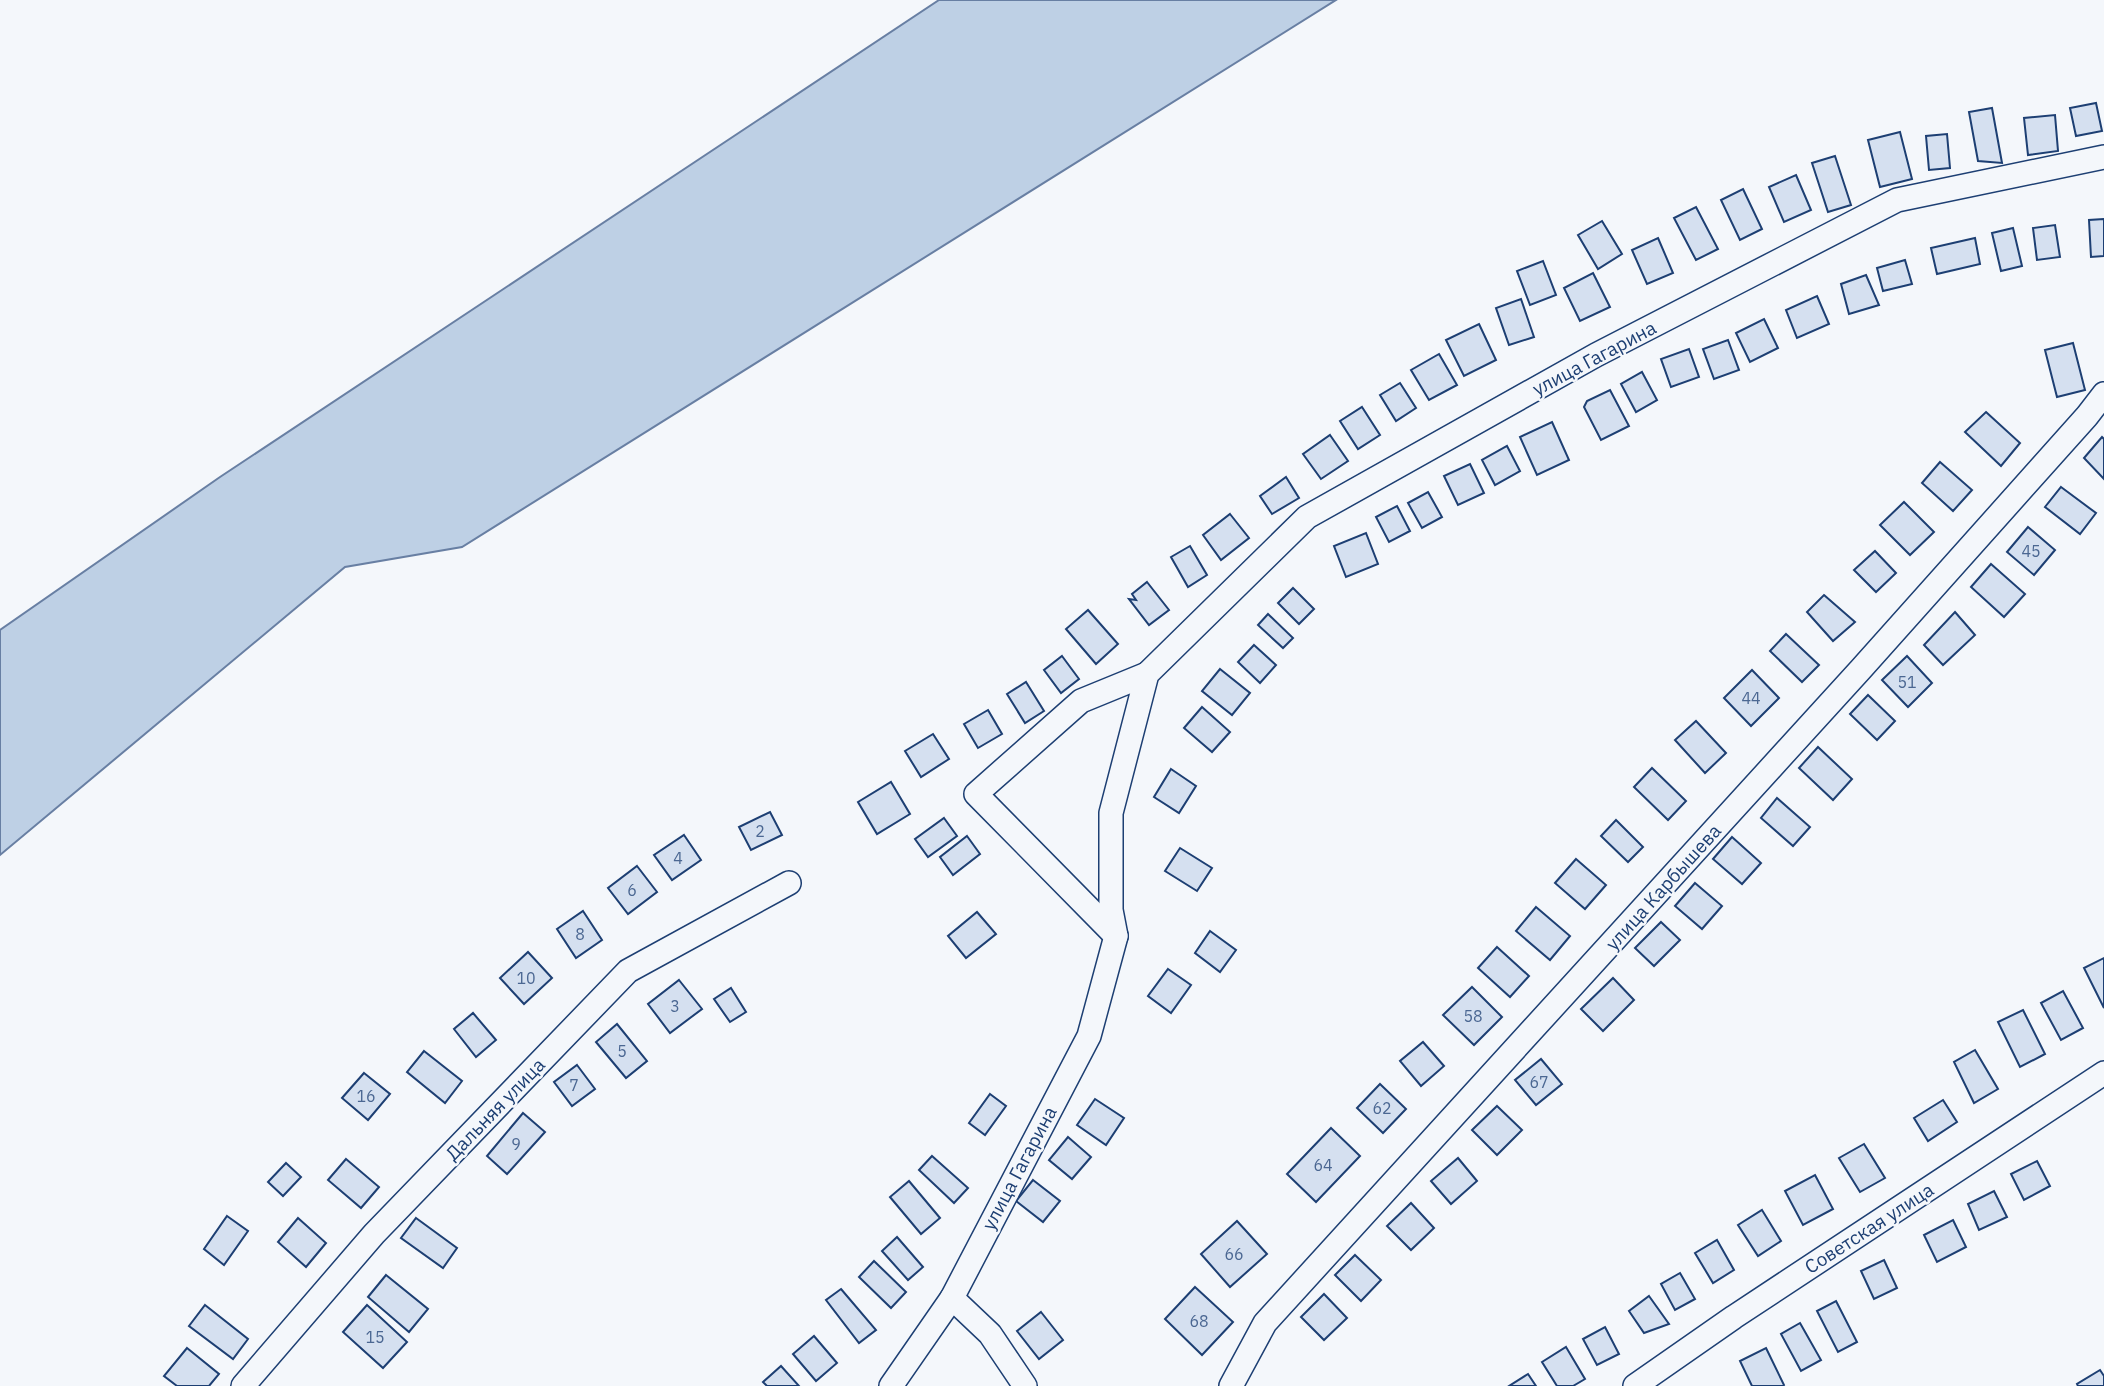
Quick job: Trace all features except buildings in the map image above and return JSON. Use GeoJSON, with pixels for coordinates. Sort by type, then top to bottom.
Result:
{"type":"FeatureCollection","features":[{"type":"Feature","properties":{"kind":"street","name":"улица Гагарина"},"geometry":{"type":"LineString","coordinates":[[1116,936],[976,794],[1081,701],[1147,674],[1307,517],[1596,355],[1897,200],[2104,157]]}},
{"type":"Feature","properties":{"kind":"street","name":"улица Карбышева"},"geometry":{"type":"LineString","coordinates":[[1231,1386],[1265,1323],[1861,669],[2104,394]]}},
{"type":"Feature","properties":{"kind":"street","name":"улица Гагарина"},"geometry":{"type":"LineString","coordinates":[[891,1386],[952,1298],[1089,1036],[1116,936],[1111,910],[1111,813],[1147,674]]}},
{"type":"Feature","properties":{"kind":"street","name":"Дальняя улица"},"geometry":{"type":"LineString","coordinates":[[243,1386],[374,1234],[628,971],[789,883]]}},
{"type":"Feature","properties":{"kind":"street","name":"Советская улица"},"geometry":{"type":"LineString","coordinates":[[1635,1386],[1734,1317],[2104,1073]]}},
{"type":"Feature","properties":{"kind":"street"},"geometry":{"type":"LineString","coordinates":[[952,1298],[990,1334],[1025,1386]]}},
{"type":"Feature","properties":{"kind":"water"},"geometry":{"type":"Polygon","coordinates":[[[939,0],[1336,0],[462,547],[345,567],[0,855],[0,630],[220,477],[939,0]]]}}]}
